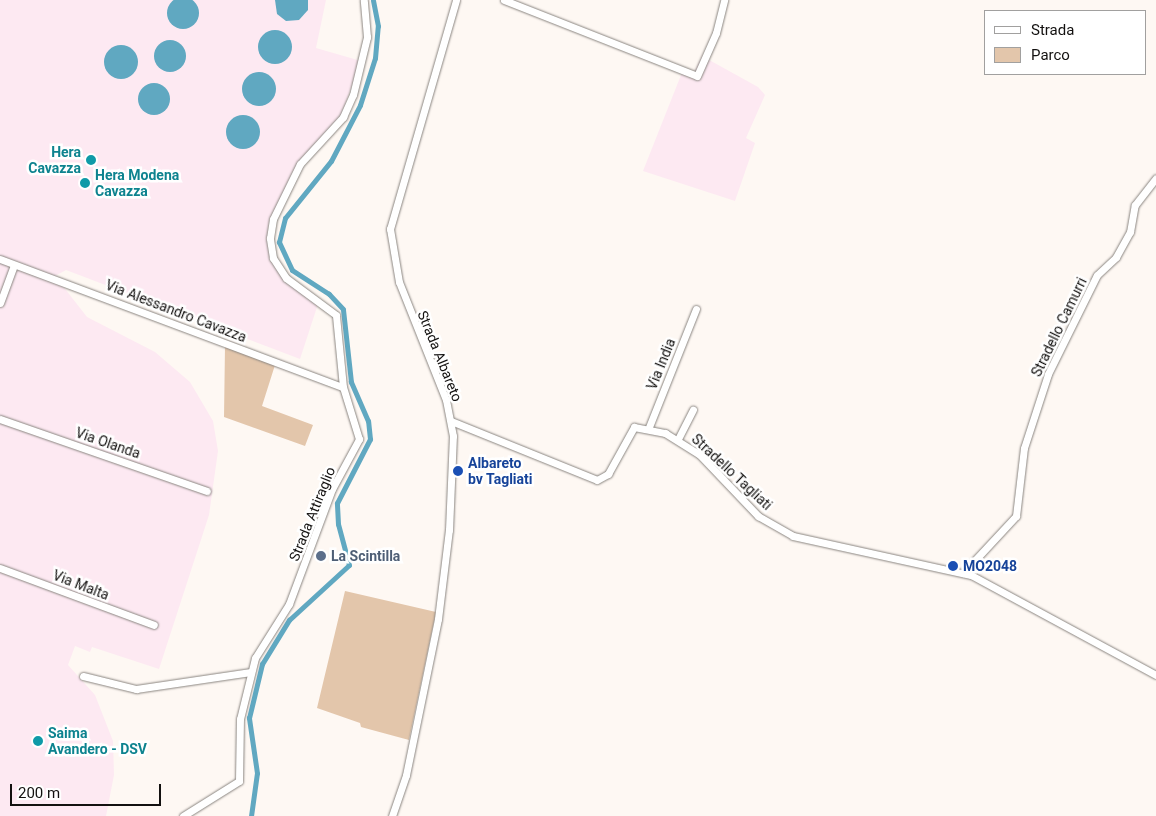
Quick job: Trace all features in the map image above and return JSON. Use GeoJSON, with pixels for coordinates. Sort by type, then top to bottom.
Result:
{"type":"FeatureCollection","features":[{"type":"Feature","properties":{"kind":"street","name":"Strada Attiraglio"},"geometry":{"type":"LineString","coordinates":[[183,816],[238,781],[240,720],[251,672],[263,640],[289,604],[332,489],[358,444],[359,431],[343,387],[336,315],[284,275],[272,253],[270,234],[300,164],[348,110],[366,42],[364,0]]}},
{"type":"Feature","properties":{"kind":"street","name":"Strada Albareto"},"geometry":{"type":"LineString","coordinates":[[392,816],[406,775],[438,619],[449,530],[451,421],[399,282],[390,229],[456,0]]}},
{"type":"Feature","properties":{"kind":"street"},"geometry":{"type":"LineString","coordinates":[[504,0],[697,76],[716,33],[724,0]]}},
{"type":"Feature","properties":{"kind":"street","name":"Stradello Camurri"},"geometry":{"type":"LineString","coordinates":[[963,573],[1016,516],[1024,448],[1048,374],[1097,275],[1116,257],[1130,232],[1135,205],[1156,178]]}},
{"type":"Feature","properties":{"kind":"street","name":"Via Alessandro Cavazza"},"geometry":{"type":"LineString","coordinates":[[0,259],[343,387]]}},
{"type":"Feature","properties":{"kind":"street"},"geometry":{"type":"LineString","coordinates":[[0,303],[14,265]]}},
{"type":"Feature","properties":{"kind":"street","name":"Via India"},"geometry":{"type":"LineString","coordinates":[[648,427],[696,309]]}},
{"type":"Feature","properties":{"kind":"street"},"geometry":{"type":"LineString","coordinates":[[678,439],[693,410]]}},
{"type":"Feature","properties":{"kind":"street","name":"Via Olanda"},"geometry":{"type":"LineString","coordinates":[[0,419],[207,490]]}},
{"type":"Feature","properties":{"kind":"street"},"geometry":{"type":"LineString","coordinates":[[451,421],[597,480],[608,474],[631,429],[648,427]]}},
{"type":"Feature","properties":{"kind":"street","name":"Stradello Tagliati"},"geometry":{"type":"LineString","coordinates":[[648,427],[678,439],[758,516],[793,536],[963,573],[1156,675]]}},
{"type":"Feature","properties":{"kind":"street","name":"Via Malta"},"geometry":{"type":"LineString","coordinates":[[0,568],[154,626]]}},
{"type":"Feature","properties":{"kind":"street"},"geometry":{"type":"LineString","coordinates":[[83,676],[136,689],[251,672]]}},
{"type":"Feature","properties":{"kind":"shaded area"},"geometry":{"type":"Polygon","coordinates":[[[0,0],[326,0],[316,48],[361,61],[341,115],[296,166],[269,223],[267,241],[280,275],[319,301],[300,359],[66,270],[55,276],[87,317],[155,352],[190,382],[213,421],[218,451],[209,515],[159,669],[92,647],[90,652],[75,646],[68,665],[95,695],[113,741],[114,775],[106,816],[0,816],[0,0]]]}},
{"type":"Feature","properties":{"kind":"shaded area"},"geometry":{"type":"Polygon","coordinates":[[[702,56],[758,87],[765,95],[746,138],[755,143],[735,201],[643,171],[683,70],[694,72],[702,56]]]}},
{"type":"Feature","properties":{"kind":"green space"},"geometry":{"type":"Polygon","coordinates":[[[225,346],[275,365],[262,406],[313,425],[305,446],[224,417],[225,346]]]}},
{"type":"Feature","properties":{"kind":"green space"},"geometry":{"type":"Polygon","coordinates":[[[345,591],[436,612],[409,740],[361,727],[360,723],[317,708],[345,591]]]}},
{"type":"Feature","properties":{"kind":"water"},"geometry":{"type":"Polygon","coordinates":[[[177,-1],[189,-1],[197,7],[199,13],[194,24],[183,29],[172,24],[167,13],[172,2],[177,-1]]]}},
{"type":"Feature","properties":{"kind":"water"},"geometry":{"type":"Polygon","coordinates":[[[275,0],[308,0],[308,10],[299,20],[286,21],[277,14],[275,0]]]}},
{"type":"Feature","properties":{"kind":"water"},"geometry":{"type":"Polygon","coordinates":[[[275,30],[287,35],[292,47],[287,59],[275,64],[263,59],[258,47],[263,35],[275,30]]]}},
{"type":"Feature","properties":{"kind":"water"},"geometry":{"type":"Polygon","coordinates":[[[170,40],[182,44],[186,56],[182,68],[170,72],[158,68],[154,56],[158,44],[170,40]]]}},
{"type":"Feature","properties":{"kind":"water"},"geometry":{"type":"Polygon","coordinates":[[[121,45],[133,50],[138,62],[133,74],[121,79],[109,74],[104,62],[109,50],[121,45]]]}},
{"type":"Feature","properties":{"kind":"water"},"geometry":{"type":"Polygon","coordinates":[[[259,72],[271,77],[276,89],[271,101],[259,106],[247,101],[242,89],[247,77],[259,72]]]}},
{"type":"Feature","properties":{"kind":"water"},"geometry":{"type":"Polygon","coordinates":[[[154,83],[166,87],[170,99],[166,111],[154,115],[142,111],[138,99],[142,87],[154,83]]]}},
{"type":"Feature","properties":{"kind":"water"},"geometry":{"type":"Polygon","coordinates":[[[243,115],[255,120],[260,132],[255,144],[243,149],[231,144],[226,132],[231,120],[243,115]]]}},
{"type":"Feature","properties":{"kind":"waterway"},"geometry":{"type":"LineString","coordinates":[[251,816],[257,773],[249,718],[262,664],[289,620],[349,565],[338,524],[337,503],[370,439],[368,421],[351,382],[343,309],[329,294],[292,270],[279,242],[285,218],[331,161],[360,105],[375,58],[378,26],[373,0]]}},
{"type":"Feature","properties":{"kind":"place","name":"Hera Cavazza"},"geometry":{"type":"Point","coordinates":[91,160]}},
{"type":"Feature","properties":{"kind":"place","name":"Hera Modena Cavazza"},"geometry":{"type":"Point","coordinates":[85,183]}},
{"type":"Feature","properties":{"kind":"place","name":"Albareto bv Tagliati"},"geometry":{"type":"Point","coordinates":[458,471]}},
{"type":"Feature","properties":{"kind":"place","name":"La Scintilla"},"geometry":{"type":"Point","coordinates":[321,556]}},
{"type":"Feature","properties":{"kind":"place","name":"MO2048"},"geometry":{"type":"Point","coordinates":[953,566]}},
{"type":"Feature","properties":{"kind":"place","name":"Saima Avandero - DSV"},"geometry":{"type":"Point","coordinates":[38,741]}}]}
